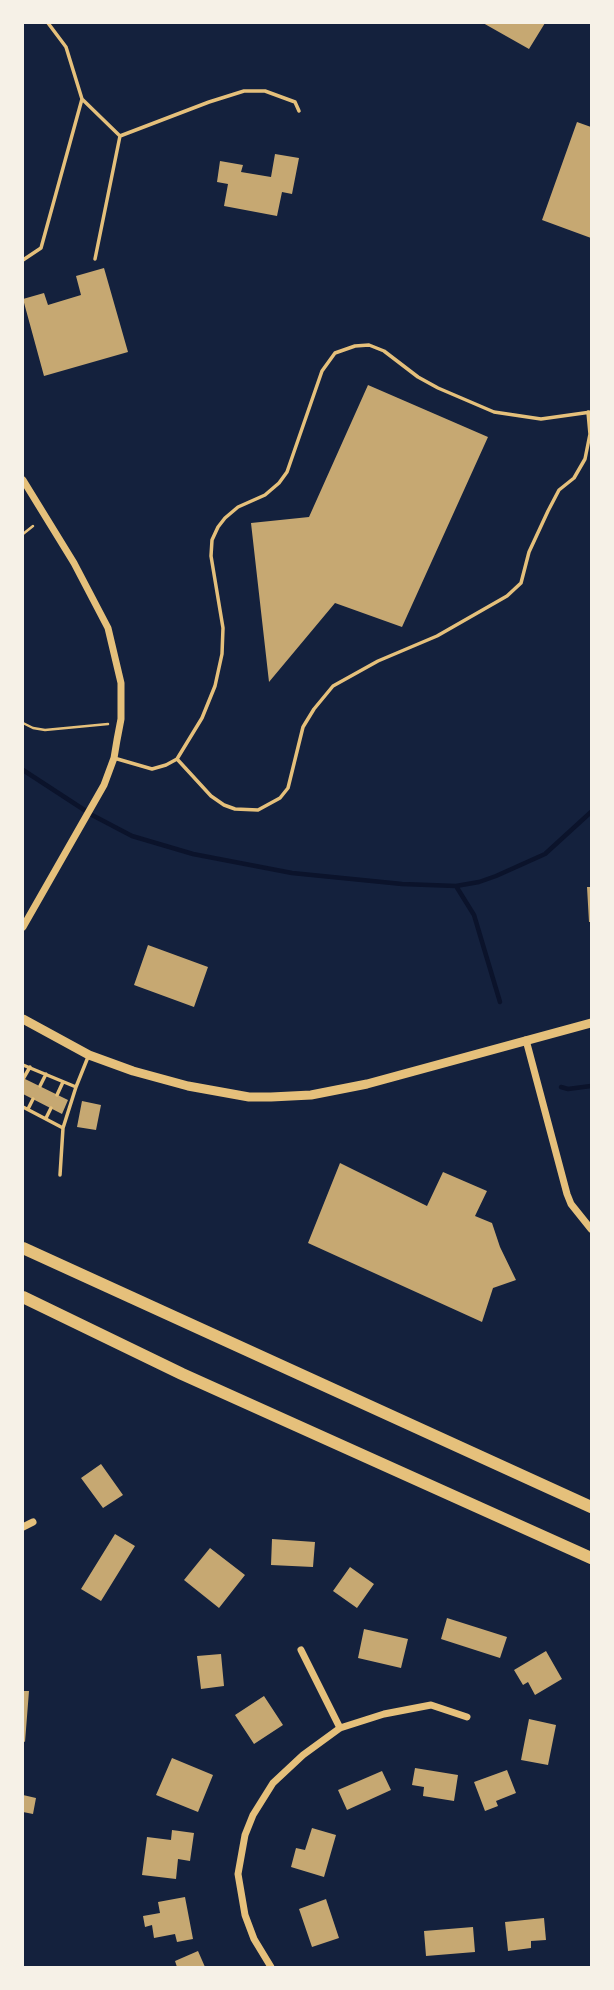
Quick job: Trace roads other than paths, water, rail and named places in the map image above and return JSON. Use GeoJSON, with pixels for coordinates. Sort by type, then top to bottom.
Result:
{"type":"FeatureCollection","features":[{"type":"Feature","properties":{"kind":"highway"},"geometry":{"type":"LineString","coordinates":[[23,1248],[591,1507]]}},
{"type":"Feature","properties":{"kind":"highway"},"geometry":{"type":"LineString","coordinates":[[23,1297],[182,1374],[591,1558]]}},
{"type":"Feature","properties":{"kind":"street"},"geometry":{"type":"LineString","coordinates":[[23,480],[74,563],[108,628],[121,683],[121,719],[114,758],[104,785],[23,927]]}},
{"type":"Feature","properties":{"kind":"street"},"geometry":{"type":"LineString","coordinates":[[23,1019],[89,1055],[188,1086],[248,1097],[293,1097],[367,1084],[591,1023]]}},
{"type":"Feature","properties":{"kind":"street"},"geometry":{"type":"LineString","coordinates":[[526,1040],[567,1194],[571,1204],[591,1229]]}},
{"type":"Feature","properties":{"kind":"street"},"geometry":{"type":"LineString","coordinates":[[23,1527],[33,1522]]}},
{"type":"Feature","properties":{"kind":"street"},"geometry":{"type":"LineString","coordinates":[[301,1650],[340,1728]]}},
{"type":"Feature","properties":{"kind":"street"},"geometry":{"type":"LineString","coordinates":[[271,1967],[254,1939],[240,1895],[238,1874],[245,1835],[273,1783],[303,1755],[340,1728],[384,1714],[431,1705],[467,1717]]}},
{"type":"Feature","properties":{"kind":"lane"},"geometry":{"type":"LineString","coordinates":[[48,23],[66,47],[82,99],[120,136]]}},
{"type":"Feature","properties":{"kind":"lane"},"geometry":{"type":"LineString","coordinates":[[120,136],[244,91],[265,91],[295,102],[299,111]]}},
{"type":"Feature","properties":{"kind":"lane"},"geometry":{"type":"LineString","coordinates":[[23,260],[41,248],[82,99]]}},
{"type":"Feature","properties":{"kind":"lane"},"geometry":{"type":"LineString","coordinates":[[95,259],[120,136]]}},
{"type":"Feature","properties":{"kind":"lane"},"geometry":{"type":"LineString","coordinates":[[114,758],[152,769],[166,765],[177,759],[202,718],[215,686],[222,654],[223,628],[211,556],[212,540],[225,518],[237,507],[265,495],[287,472],[322,372],[335,353],[355,346],[369,345],[384,351],[418,377],[438,388],[494,412],[541,419],[590,412],[590,434],[585,458],[573,478],[559,490],[548,510],[529,552],[521,583],[507,596],[437,636],[378,660],[333,686],[303,727],[288,788],[281,798],[258,810],[235,809],[224,805],[211,796],[177,759]]}},
{"type":"Feature","properties":{"kind":"lane"},"geometry":{"type":"LineString","coordinates":[[60,1175],[63,1128],[89,1055]]}},
{"type":"Feature","properties":{"kind":"lane"},"geometry":{"type":"LineString","coordinates":[[23,1065],[76,1087]]}},
{"type":"Feature","properties":{"kind":"lane"},"geometry":{"type":"LineString","coordinates":[[23,1079],[30,1067]]}},
{"type":"Feature","properties":{"kind":"lane"},"geometry":{"type":"LineString","coordinates":[[40,1086],[46,1074]]}},
{"type":"Feature","properties":{"kind":"lane"},"geometry":{"type":"LineString","coordinates":[[57,1095],[63,1082]]}},
{"type":"Feature","properties":{"kind":"lane"},"geometry":{"type":"LineString","coordinates":[[33,1099],[25,1108],[63,1128]]}},
{"type":"Feature","properties":{"kind":"lane"},"geometry":{"type":"LineString","coordinates":[[46,1118],[51,1108]]}},
{"type":"Feature","properties":{"kind":"waterway"},"geometry":{"type":"LineString","coordinates":[[23,770],[92,815],[132,836],[193,854],[292,873],[402,884],[456,886],[496,876],[545,854],[591,812]]}},
{"type":"Feature","properties":{"kind":"waterway"},"geometry":{"type":"LineString","coordinates":[[456,886],[474,915],[500,1002]]}},
{"type":"Feature","properties":{"kind":"waterway"},"geometry":{"type":"LineString","coordinates":[[561,1087],[568,1089],[591,1086]]}}]}
